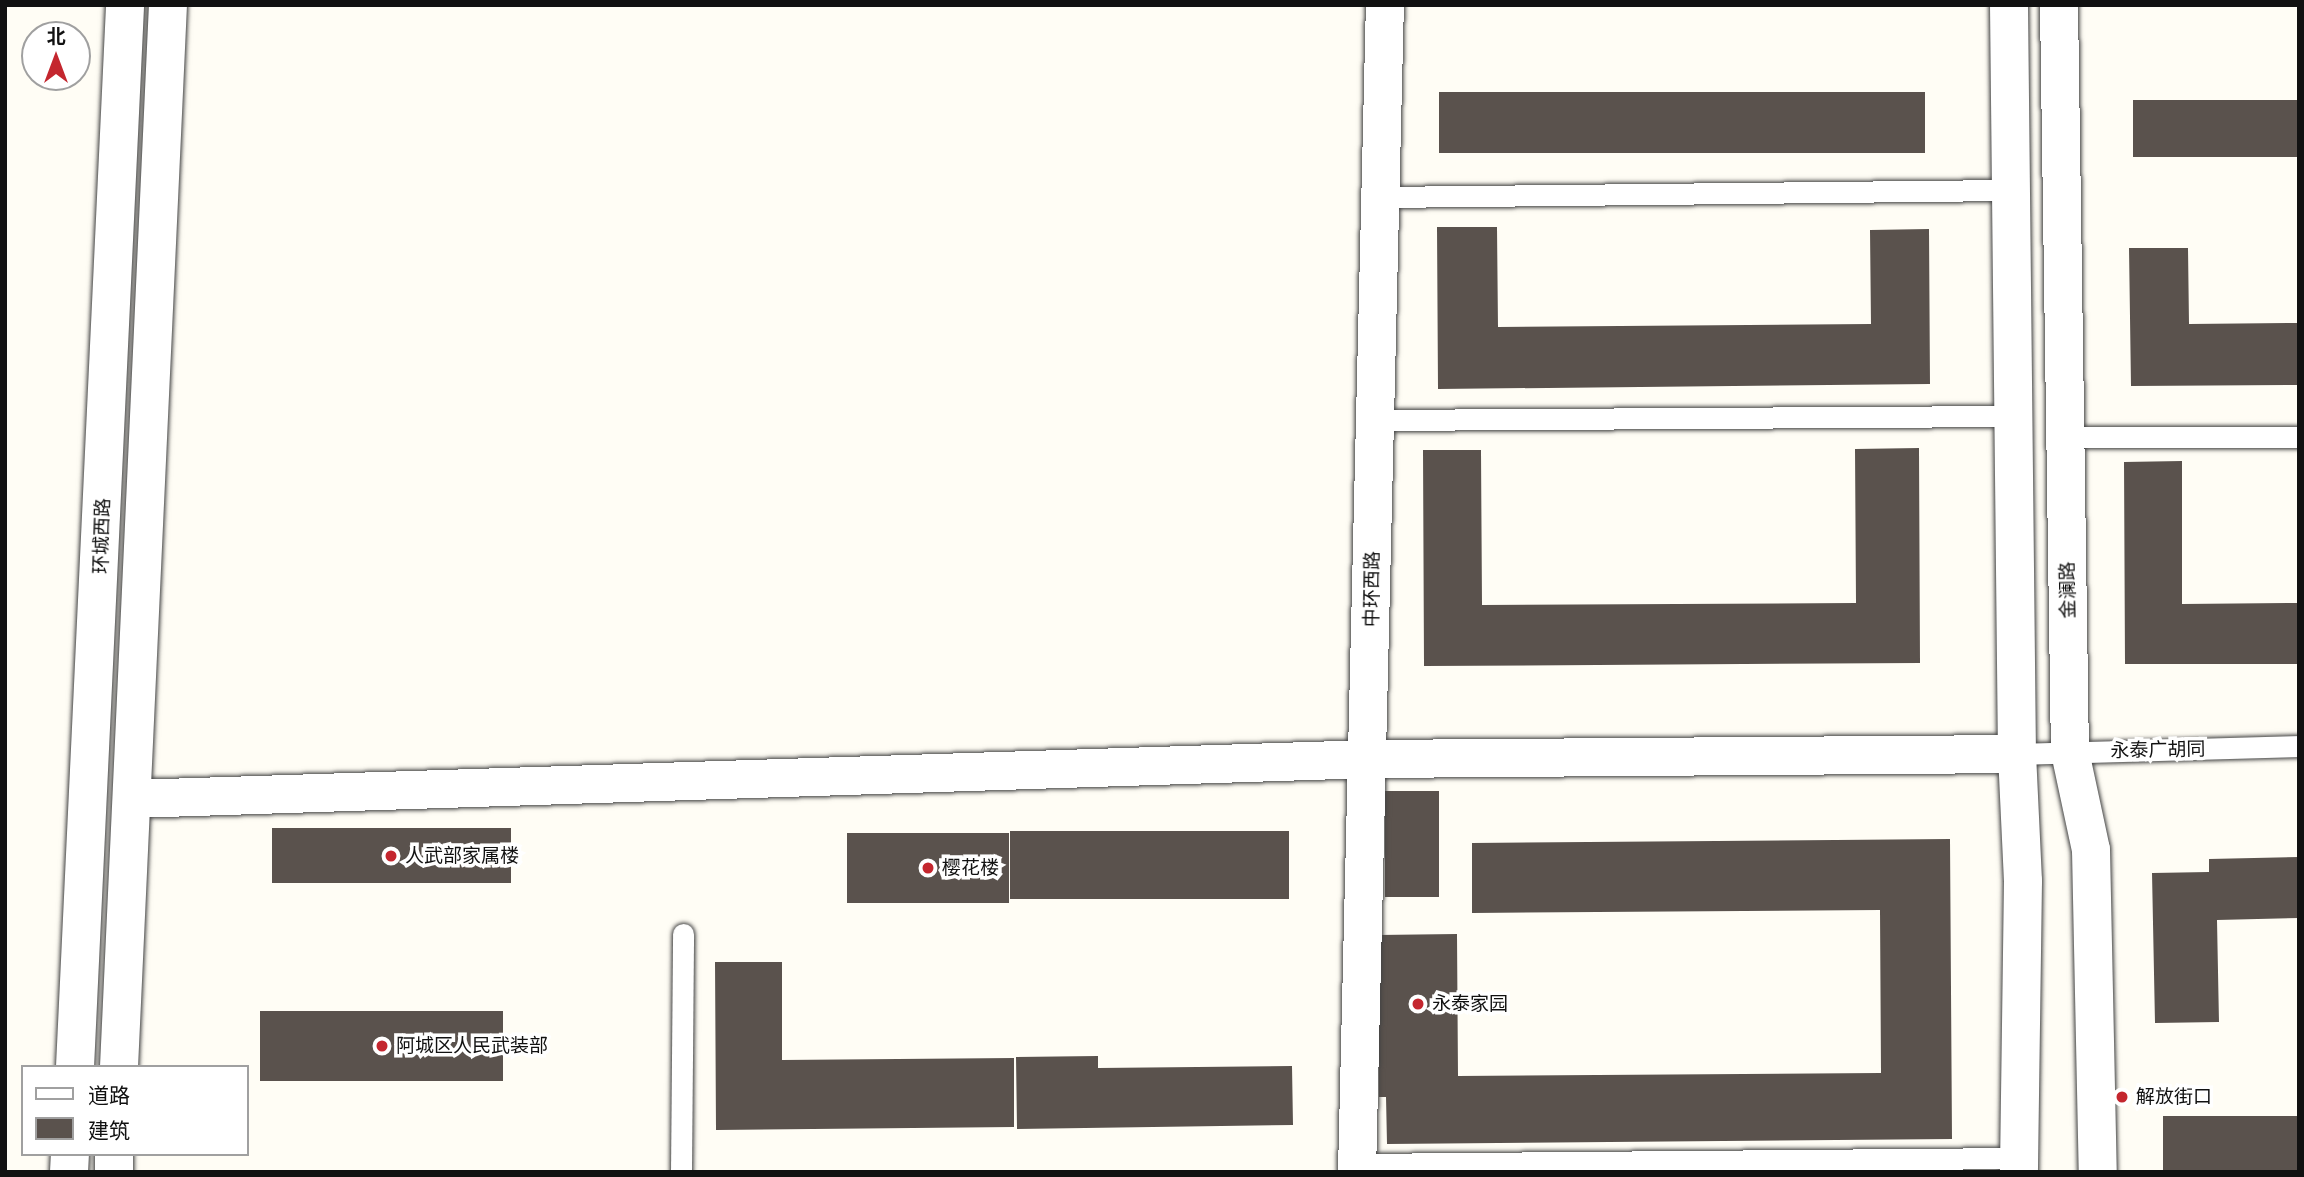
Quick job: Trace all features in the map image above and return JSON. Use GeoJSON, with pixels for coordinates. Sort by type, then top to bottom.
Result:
{"type":"FeatureCollection","features":[{"type":"Feature","properties":{"kind":"street","name":"环城西路"},"geometry":{"type":"LineString","coordinates":[[75,1065],[125,5]]}},
{"type":"Feature","properties":{"kind":"street"},"geometry":{"type":"LineString","coordinates":[[119,1065],[168,5]]}},
{"type":"Feature","properties":{"kind":"street","name":"中环西路"},"geometry":{"type":"LineString","coordinates":[[1357,1168],[1385,5]]}},
{"type":"Feature","properties":{"kind":"street"},"geometry":{"type":"LineString","coordinates":[[2009,5],[2017,754],[2023,881],[2019,1165]]}},
{"type":"Feature","properties":{"kind":"street","name":"金澜路"},"geometry":{"type":"LineString","coordinates":[[2059,5],[2070,752],[2091,850],[2098,1172]]}},
{"type":"Feature","properties":{"kind":"street"},"geometry":{"type":"LineString","coordinates":[[133,799],[1368,759],[2017,754]]}},
{"type":"Feature","properties":{"kind":"lane"},"geometry":{"type":"LineString","coordinates":[[1381,197],[2011,190]]}},
{"type":"Feature","properties":{"kind":"lane"},"geometry":{"type":"LineString","coordinates":[[1376,420],[2013,415]]}},
{"type":"Feature","properties":{"kind":"lane"},"geometry":{"type":"LineString","coordinates":[[2066,437],[2299,437]]}},
{"type":"Feature","properties":{"kind":"lane","name":"永泰广胡同"},"geometry":{"type":"LineString","coordinates":[[2017,754],[2299,746]]}},
{"type":"Feature","properties":{"kind":"lane"},"geometry":{"type":"LineString","coordinates":[[681,1172],[683,934]]}},
{"type":"Feature","properties":{"kind":"lane"},"geometry":{"type":"LineString","coordinates":[[1357,1168],[2019,1165]]}},
{"type":"Feature","properties":{"kind":"building"},"geometry":{"type":"Polygon","coordinates":[[[1439,92],[1925,92],[1925,153],[1439,153],[1439,92]]]}},
{"type":"Feature","properties":{"kind":"building"},"geometry":{"type":"Polygon","coordinates":[[[2133,100],[2299,100],[2299,157],[2133,157],[2133,100]]]}},
{"type":"Feature","properties":{"kind":"building"},"geometry":{"type":"Polygon","coordinates":[[[1437,227],[1497,227],[1498,327],[1871,324],[1870,230],[1929,229],[1930,384],[1438,389],[1437,227]]]}},
{"type":"Feature","properties":{"kind":"building"},"geometry":{"type":"Polygon","coordinates":[[[2129,248],[2188,248],[2189,324],[2299,323],[2299,385],[2131,386],[2129,248]]]}},
{"type":"Feature","properties":{"kind":"building"},"geometry":{"type":"Polygon","coordinates":[[[1919,448],[1920,663],[1424,666],[1423,450],[1481,450],[1482,605],[1856,603],[1855,449],[1919,448]]]}},
{"type":"Feature","properties":{"kind":"building"},"geometry":{"type":"Polygon","coordinates":[[[2182,461],[2182,604],[2299,603],[2299,664],[2125,664],[2124,462],[2182,461]]]}},
{"type":"Feature","properties":{"kind":"building"},"geometry":{"type":"Polygon","coordinates":[[[1385,791],[1439,791],[1439,897],[1385,897],[1385,791]]]}},
{"type":"Feature","properties":{"kind":"building","name":"人武部家属楼"},"geometry":{"type":"Polygon","coordinates":[[[272,828],[511,828],[511,883],[272,883],[272,828]]]}},
{"type":"Feature","properties":{"kind":"building"},"geometry":{"type":"Polygon","coordinates":[[[1010,831],[1289,831],[1289,899],[1010,899],[1010,831]]]}},
{"type":"Feature","properties":{"kind":"building","name":"樱花楼"},"geometry":{"type":"Polygon","coordinates":[[[847,833],[1009,833],[1009,903],[847,903],[847,833]]]}},
{"type":"Feature","properties":{"kind":"building","name":"永泰家园"},"geometry":{"type":"Polygon","coordinates":[[[1950,839],[1952,1139],[1387,1144],[1386,1097],[1379,1097],[1378,935],[1457,934],[1458,1076],[1881,1073],[1880,910],[1472,913],[1472,843],[1950,839]]]}},
{"type":"Feature","properties":{"kind":"building"},"geometry":{"type":"Polygon","coordinates":[[[2299,857],[2299,918],[2217,920],[2219,1022],[2155,1023],[2152,873],[2209,872],[2209,859],[2299,857]]]}},
{"type":"Feature","properties":{"kind":"building"},"geometry":{"type":"Polygon","coordinates":[[[715,962],[782,962],[782,1060],[1014,1058],[1014,1127],[716,1130],[715,962]]]}},
{"type":"Feature","properties":{"kind":"building","name":"阿城区人民武装部"},"geometry":{"type":"Polygon","coordinates":[[[260,1011],[503,1011],[503,1081],[260,1081],[260,1011]]]}},
{"type":"Feature","properties":{"kind":"building"},"geometry":{"type":"Polygon","coordinates":[[[1098,1056],[1098,1068],[1292,1066],[1293,1125],[1017,1129],[1016,1057],[1098,1056]]]}},
{"type":"Feature","properties":{"kind":"building"},"geometry":{"type":"Polygon","coordinates":[[[2163,1116],[2299,1116],[2299,1172],[2163,1172],[2163,1116]]]}},
{"type":"Feature","properties":{"kind":"place","name":"人武部家属楼"},"geometry":{"type":"Point","coordinates":[391,856]}},
{"type":"Feature","properties":{"kind":"place","name":"樱花楼"},"geometry":{"type":"Point","coordinates":[928,868]}},
{"type":"Feature","properties":{"kind":"place","name":"永泰家园"},"geometry":{"type":"Point","coordinates":[1418,1004]}},
{"type":"Feature","properties":{"kind":"place","name":"阿城区人民武装部"},"geometry":{"type":"Point","coordinates":[382,1046]}},
{"type":"Feature","properties":{"kind":"place","name":"解放街口"},"geometry":{"type":"Point","coordinates":[2122,1097]}}]}
